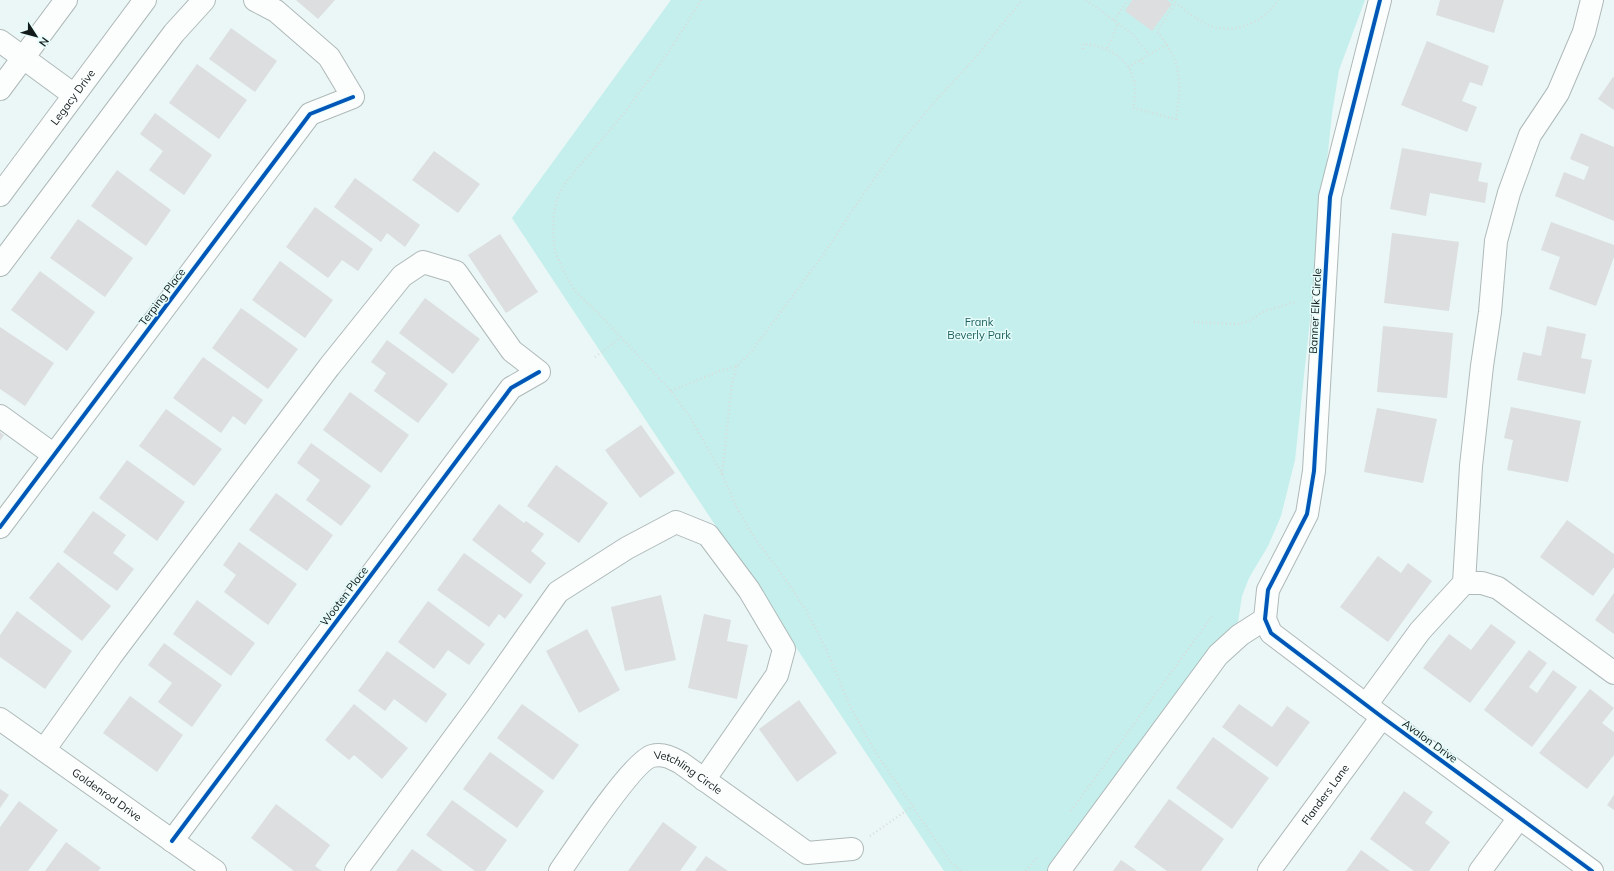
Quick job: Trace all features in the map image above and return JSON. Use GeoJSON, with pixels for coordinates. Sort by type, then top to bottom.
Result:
{"type":"FeatureCollection","features":[{"type":"Feature","properties":{"kind":"street"},"geometry":{"type":"LineString","coordinates":[[0,89],[66,0]]}},
{"type":"Feature","properties":{"kind":"street","name":"Legacy Drive"},"geometry":{"type":"LineString","coordinates":[[0,195],[145,0]]}},
{"type":"Feature","properties":{"kind":"street"},"geometry":{"type":"LineString","coordinates":[[0,265],[174,33],[204,0]]}},
{"type":"Feature","properties":{"kind":"street","name":"Terping Place"},"geometry":{"type":"LineString","coordinates":[[0,527],[310,114],[353,97],[329,57],[276,11],[255,0]]}},
{"type":"Feature","properties":{"kind":"street","name":"Banner Elk Circle"},"geometry":{"type":"LineString","coordinates":[[1265,619],[1268,590],[1307,514],[1314,471],[1330,197],[1380,0]]}},
{"type":"Feature","properties":{"kind":"street"},"geometry":{"type":"LineString","coordinates":[[1592,0],[1584,32],[1558,93],[1530,135],[1509,193],[1496,241],[1490,312],[1482,366],[1471,466],[1464,583],[1482,583],[1498,588],[1614,673]]}},
{"type":"Feature","properties":{"kind":"street"},"geometry":{"type":"LineString","coordinates":[[0,41],[74,95]]}},
{"type":"Feature","properties":{"kind":"street","name":"Wooten Place"},"geometry":{"type":"LineString","coordinates":[[44,750],[111,656],[234,490],[329,367],[402,276],[423,262],[456,272],[512,351],[539,372],[511,388],[172,840]]}},
{"type":"Feature","properties":{"kind":"street"},"geometry":{"type":"LineString","coordinates":[[0,416],[54,455]]}},
{"type":"Feature","properties":{"kind":"street"},"geometry":{"type":"LineString","coordinates":[[356,871],[479,704],[558,592],[627,548],[676,522],[708,535],[749,590],[784,649],[777,675],[704,780]]}},
{"type":"Feature","properties":{"kind":"street","name":"Flanders Lane"},"geometry":{"type":"LineString","coordinates":[[1269,871],[1374,711],[1420,631],[1464,583]]}},
{"type":"Feature","properties":{"kind":"street"},"geometry":{"type":"LineString","coordinates":[[1059,871],[1218,655],[1243,633],[1265,619]]}},
{"type":"Feature","properties":{"kind":"street","name":"Avalon Drive"},"geometry":{"type":"LineString","coordinates":[[1265,619],[1271,633],[1374,711],[1592,871]]}},
{"type":"Feature","properties":{"kind":"street","name":"Goldenrod Drive"},"geometry":{"type":"LineString","coordinates":[[0,719],[215,871]]}},
{"type":"Feature","properties":{"kind":"street","name":"Vetchling Circle"},"geometry":{"type":"LineString","coordinates":[[564,869],[627,778],[641,764],[652,756],[668,756],[807,853],[852,849]]}},
{"type":"Feature","properties":{"kind":"street"},"geometry":{"type":"LineString","coordinates":[[1480,871],[1519,818]]}},
{"type":"Feature","properties":{"kind":"path"},"geometry":{"type":"LineString","coordinates":[[701,0],[670,50],[625,112],[566,182],[558,196],[554,212],[553,233],[555,251],[562,270],[575,291],[605,320],[620,338],[671,391],[691,419],[722,474],[744,520],[806,610],[826,649],[851,708],[874,750],[950,861],[961,871]]}},
{"type":"Feature","properties":{"kind":"path"},"geometry":{"type":"LineString","coordinates":[[722,474],[732,383],[737,366],[751,352],[823,255],[864,193],[902,141],[936,100],[969,65],[1022,0]]}},
{"type":"Feature","properties":{"kind":"path"},"geometry":{"type":"LineString","coordinates":[[1086,0],[1131,33],[1149,54]]}},
{"type":"Feature","properties":{"kind":"path"},"geometry":{"type":"LineString","coordinates":[[1114,20],[1128,0]]}},
{"type":"Feature","properties":{"kind":"path"},"geometry":{"type":"LineString","coordinates":[[1172,0],[1209,25],[1224,28],[1244,27],[1262,17],[1276,5],[1278,0]]}},
{"type":"Feature","properties":{"kind":"path"},"geometry":{"type":"LineString","coordinates":[[1083,49],[1083,44],[1096,44],[1107,48],[1123,60],[1132,73],[1136,91],[1133,108],[1176,119],[1180,93],[1179,72],[1167,44],[1157,31],[1176,3]]}},
{"type":"Feature","properties":{"kind":"path"},"geometry":{"type":"LineString","coordinates":[[1107,48],[1118,24]]}},
{"type":"Feature","properties":{"kind":"path"},"geometry":{"type":"LineString","coordinates":[[1128,67],[1167,44]]}},
{"type":"Feature","properties":{"kind":"path"},"geometry":{"type":"LineString","coordinates":[[1140,60],[1143,64]]}},
{"type":"Feature","properties":{"kind":"path"},"geometry":{"type":"LineString","coordinates":[[1194,322],[1237,324],[1250,320],[1262,312],[1295,302]]}},
{"type":"Feature","properties":{"kind":"path"},"geometry":{"type":"LineString","coordinates":[[596,358],[620,338]]}},
{"type":"Feature","properties":{"kind":"path"},"geometry":{"type":"LineString","coordinates":[[671,391],[720,371],[737,366]]}},
{"type":"Feature","properties":{"kind":"path"},"geometry":{"type":"LineString","coordinates":[[1068,815],[1212,616]]}},
{"type":"Feature","properties":{"kind":"path"},"geometry":{"type":"LineString","coordinates":[[894,820],[913,806]]}},
{"type":"Feature","properties":{"kind":"path"},"geometry":{"type":"LineString","coordinates":[[1026,871],[1040,853]]}},
{"type":"Feature","properties":{"kind":"green space","name":"Frank Beverly Park"},"geometry":{"type":"Polygon","coordinates":[[[671,0],[1365,0],[1339,70],[1332,114],[1295,460],[1281,516],[1268,546],[1249,578],[1242,596],[1237,628],[1054,871],[944,871],[512,218],[671,0]]]}},
{"type":"Feature","properties":{"kind":"building"},"geometry":{"type":"Polygon","coordinates":[[[296,0],[335,0],[318,19],[296,0]]]}},
{"type":"Feature","properties":{"kind":"building"},"geometry":{"type":"Polygon","coordinates":[[[1132,0],[1167,0],[1172,4],[1152,31],[1125,11],[1132,0]]]}},
{"type":"Feature","properties":{"kind":"building"},"geometry":{"type":"Polygon","coordinates":[[[1440,0],[1504,0],[1494,33],[1436,15],[1440,0]]]}},
{"type":"Feature","properties":{"kind":"building"},"geometry":{"type":"Polygon","coordinates":[[[231,28],[277,61],[255,92],[209,59],[231,28]]]}},
{"type":"Feature","properties":{"kind":"building"},"geometry":{"type":"Polygon","coordinates":[[[1427,41],[1489,66],[1482,86],[1470,82],[1462,101],[1477,107],[1467,132],[1401,105],[1427,41]]]}},
{"type":"Feature","properties":{"kind":"building"},"geometry":{"type":"Polygon","coordinates":[[[197,64],[247,100],[219,139],[169,103],[197,64]]]}},
{"type":"Feature","properties":{"kind":"building"},"geometry":{"type":"Polygon","coordinates":[[[1614,77],[1614,110],[1598,99],[1614,77]]]}},
{"type":"Feature","properties":{"kind":"building"},"geometry":{"type":"Polygon","coordinates":[[[155,113],[212,155],[184,195],[149,170],[163,151],[140,134],[155,113]]]}},
{"type":"Feature","properties":{"kind":"building"},"geometry":{"type":"Polygon","coordinates":[[[1581,133],[1614,147],[1614,221],[1555,196],[1564,172],[1584,180],[1589,167],[1570,159],[1581,133]]]}},
{"type":"Feature","properties":{"kind":"building"},"geometry":{"type":"Polygon","coordinates":[[[1402,148],[1482,163],[1478,181],[1488,183],[1485,203],[1430,193],[1426,216],[1390,209],[1402,148]]]}},
{"type":"Feature","properties":{"kind":"building"},"geometry":{"type":"Polygon","coordinates":[[[434,151],[480,184],[458,213],[412,180],[434,151]]]}},
{"type":"Feature","properties":{"kind":"building"},"geometry":{"type":"Polygon","coordinates":[[[117,170],[171,210],[146,246],[91,206],[117,170]]]}},
{"type":"Feature","properties":{"kind":"building"},"geometry":{"type":"Polygon","coordinates":[[[355,178],[420,225],[405,247],[387,233],[381,242],[334,207],[355,178]]]}},
{"type":"Feature","properties":{"kind":"building"},"geometry":{"type":"Polygon","coordinates":[[[315,207],[373,249],[358,271],[342,260],[328,278],[286,247],[315,207]]]}},
{"type":"Feature","properties":{"kind":"building"},"geometry":{"type":"Polygon","coordinates":[[[78,219],[133,258],[105,297],[50,258],[78,219]]]}},
{"type":"Feature","properties":{"kind":"building"},"geometry":{"type":"Polygon","coordinates":[[[1551,222],[1614,245],[1614,257],[1596,306],[1549,289],[1560,257],[1541,250],[1551,222]]]}},
{"type":"Feature","properties":{"kind":"building"},"geometry":{"type":"Polygon","coordinates":[[[1392,233],[1459,242],[1449,311],[1384,303],[1392,233]]]}},
{"type":"Feature","properties":{"kind":"building"},"geometry":{"type":"Polygon","coordinates":[[[500,234],[538,292],[506,313],[468,255],[500,234]]]}},
{"type":"Feature","properties":{"kind":"building"},"geometry":{"type":"Polygon","coordinates":[[[280,261],[333,300],[305,338],[252,300],[280,261]]]}},
{"type":"Feature","properties":{"kind":"building"},"geometry":{"type":"Polygon","coordinates":[[[40,271],[95,312],[67,351],[11,310],[40,271]]]}},
{"type":"Feature","properties":{"kind":"building"},"geometry":{"type":"Polygon","coordinates":[[[425,298],[480,339],[453,374],[399,333],[425,298]]]}},
{"type":"Feature","properties":{"kind":"building"},"geometry":{"type":"Polygon","coordinates":[[[241,308],[298,349],[268,389],[212,348],[241,308]]]}},
{"type":"Feature","properties":{"kind":"building"},"geometry":{"type":"Polygon","coordinates":[[[1383,326],[1453,333],[1447,398],[1377,392],[1383,326]]]}},
{"type":"Feature","properties":{"kind":"building"},"geometry":{"type":"Polygon","coordinates":[[[1547,326],[1586,334],[1581,358],[1592,360],[1585,394],[1517,380],[1523,352],[1541,356],[1547,326]]]}},
{"type":"Feature","properties":{"kind":"building"},"geometry":{"type":"Polygon","coordinates":[[[0,327],[54,363],[25,406],[0,389],[0,327]]]}},
{"type":"Feature","properties":{"kind":"building"},"geometry":{"type":"Polygon","coordinates":[[[387,340],[448,384],[418,423],[374,391],[386,373],[371,362],[387,340]]]}},
{"type":"Feature","properties":{"kind":"building"},"geometry":{"type":"Polygon","coordinates":[[[203,357],[263,400],[245,425],[233,416],[221,433],[173,398],[203,357]]]}},
{"type":"Feature","properties":{"kind":"building"},"geometry":{"type":"Polygon","coordinates":[[[350,392],[409,435],[381,473],[323,430],[350,392]]]}},
{"type":"Feature","properties":{"kind":"building"},"geometry":{"type":"Polygon","coordinates":[[[1511,407],[1581,421],[1568,482],[1507,470],[1513,440],[1504,438],[1511,407]]]}},
{"type":"Feature","properties":{"kind":"building"},"geometry":{"type":"Polygon","coordinates":[[[1377,408],[1437,419],[1423,483],[1364,472],[1377,408]]]}},
{"type":"Feature","properties":{"kind":"building"},"geometry":{"type":"Polygon","coordinates":[[[166,409],[222,449],[194,486],[139,446],[166,409]]]}},
{"type":"Feature","properties":{"kind":"building"},"geometry":{"type":"Polygon","coordinates":[[[641,425],[675,473],[640,498],[605,450],[641,425]]]}},
{"type":"Feature","properties":{"kind":"building"},"geometry":{"type":"Polygon","coordinates":[[[0,432],[4,435],[0,441],[0,432]]]}},
{"type":"Feature","properties":{"kind":"building"},"geometry":{"type":"Polygon","coordinates":[[[311,443],[371,486],[341,526],[306,500],[320,480],[297,463],[311,443]]]}},
{"type":"Feature","properties":{"kind":"building"},"geometry":{"type":"Polygon","coordinates":[[[127,460],[185,502],[157,541],[99,498],[127,460]]]}},
{"type":"Feature","properties":{"kind":"building"},"geometry":{"type":"Polygon","coordinates":[[[556,465],[608,503],[579,543],[527,506],[556,465]]]}},
{"type":"Feature","properties":{"kind":"building"},"geometry":{"type":"Polygon","coordinates":[[[276,493],[333,535],[307,571],[249,530],[276,493]]]}},
{"type":"Feature","properties":{"kind":"building"},"geometry":{"type":"Polygon","coordinates":[[[499,504],[524,523],[526,521],[544,534],[531,551],[546,563],[530,584],[472,540],[499,504]]]}},
{"type":"Feature","properties":{"kind":"building"},"geometry":{"type":"Polygon","coordinates":[[[93,511],[126,535],[113,553],[134,569],[117,591],[63,552],[93,511]]]}},
{"type":"Feature","properties":{"kind":"building"},"geometry":{"type":"Polygon","coordinates":[[[1567,520],[1614,554],[1614,567],[1593,596],[1540,557],[1567,520]]]}},
{"type":"Feature","properties":{"kind":"building"},"geometry":{"type":"Polygon","coordinates":[[[239,542],[297,584],[268,625],[224,592],[236,575],[223,565],[239,542]]]}},
{"type":"Feature","properties":{"kind":"building"},"geometry":{"type":"Polygon","coordinates":[[[464,553],[523,595],[505,619],[499,614],[489,627],[437,590],[464,553]]]}},
{"type":"Feature","properties":{"kind":"building"},"geometry":{"type":"Polygon","coordinates":[[[1378,556],[1401,573],[1408,563],[1432,581],[1388,642],[1340,607],[1378,556]]]}},
{"type":"Feature","properties":{"kind":"building"},"geometry":{"type":"Polygon","coordinates":[[[58,562],[111,606],[82,641],[29,598],[58,562]]]}},
{"type":"Feature","properties":{"kind":"building"},"geometry":{"type":"Polygon","coordinates":[[[1614,593],[1614,634],[1595,620],[1614,593]]]}},
{"type":"Feature","properties":{"kind":"building"},"geometry":{"type":"Polygon","coordinates":[[[661,595],[676,660],[625,671],[611,607],[661,595]]]}},
{"type":"Feature","properties":{"kind":"building"},"geometry":{"type":"Polygon","coordinates":[[[197,600],[255,643],[231,676],[173,634],[197,600]]]}},
{"type":"Feature","properties":{"kind":"building"},"geometry":{"type":"Polygon","coordinates":[[[428,601],[485,644],[469,665],[448,650],[434,669],[398,642],[428,601]]]}},
{"type":"Feature","properties":{"kind":"building"},"geometry":{"type":"Polygon","coordinates":[[[17,611],[72,651],[45,689],[0,657],[0,635],[17,611]]]}},
{"type":"Feature","properties":{"kind":"building"},"geometry":{"type":"Polygon","coordinates":[[[704,614],[731,620],[727,641],[748,645],[737,699],[688,688],[704,614]]]}},
{"type":"Feature","properties":{"kind":"building"},"geometry":{"type":"Polygon","coordinates":[[[1491,624],[1516,642],[1470,703],[1423,668],[1449,634],[1471,650],[1491,624]]]}},
{"type":"Feature","properties":{"kind":"building"},"geometry":{"type":"Polygon","coordinates":[[[587,629],[620,690],[579,713],[546,651],[587,629]]]}},
{"type":"Feature","properties":{"kind":"building"},"geometry":{"type":"Polygon","coordinates":[[[164,643],[222,685],[192,727],[158,702],[172,683],[148,665],[164,643]]]}},
{"type":"Feature","properties":{"kind":"building"},"geometry":{"type":"Polygon","coordinates":[[[1529,650],[1547,663],[1529,687],[1537,693],[1553,670],[1577,687],[1532,747],[1484,710],[1529,650]]]}},
{"type":"Feature","properties":{"kind":"building"},"geometry":{"type":"Polygon","coordinates":[[[387,651],[447,694],[426,723],[394,699],[385,711],[358,691],[387,651]]]}},
{"type":"Feature","properties":{"kind":"building"},"geometry":{"type":"Polygon","coordinates":[[[1590,689],[1614,708],[1602,723],[1614,732],[1614,755],[1587,789],[1539,753],[1590,689]]]}},
{"type":"Feature","properties":{"kind":"building"},"geometry":{"type":"Polygon","coordinates":[[[130,696],[183,735],[157,772],[103,733],[130,696]]]}},
{"type":"Feature","properties":{"kind":"building"},"geometry":{"type":"Polygon","coordinates":[[[799,700],[837,753],[797,782],[759,729],[799,700]]]}},
{"type":"Feature","properties":{"kind":"building"},"geometry":{"type":"Polygon","coordinates":[[[354,704],[408,748],[382,779],[354,755],[349,760],[325,740],[354,704]]]}},
{"type":"Feature","properties":{"kind":"building"},"geometry":{"type":"Polygon","coordinates":[[[522,704],[579,745],[553,780],[497,738],[522,704]]]}},
{"type":"Feature","properties":{"kind":"building"},"geometry":{"type":"Polygon","coordinates":[[[1239,704],[1272,727],[1287,706],[1310,722],[1277,767],[1222,727],[1239,704]]]}},
{"type":"Feature","properties":{"kind":"building"},"geometry":{"type":"Polygon","coordinates":[[[1213,737],[1269,778],[1232,829],[1176,788],[1213,737]]]}},
{"type":"Feature","properties":{"kind":"building"},"geometry":{"type":"Polygon","coordinates":[[[490,752],[544,791],[517,828],[463,789],[490,752]]]}},
{"type":"Feature","properties":{"kind":"building"},"geometry":{"type":"Polygon","coordinates":[[[0,789],[9,795],[0,808],[0,789]]]}},
{"type":"Feature","properties":{"kind":"building"},"geometry":{"type":"Polygon","coordinates":[[[1404,791],[1433,812],[1425,823],[1450,842],[1429,871],[1414,871],[1370,839],[1404,791]]]}},
{"type":"Feature","properties":{"kind":"building"},"geometry":{"type":"Polygon","coordinates":[[[1614,795],[1614,810],[1607,805],[1614,795]]]}},
{"type":"Feature","properties":{"kind":"building"},"geometry":{"type":"Polygon","coordinates":[[[1169,799],[1224,839],[1201,871],[1167,871],[1134,847],[1169,799]]]}},
{"type":"Feature","properties":{"kind":"building"},"geometry":{"type":"Polygon","coordinates":[[[452,800],[507,840],[485,871],[475,871],[426,835],[452,800]]]}},
{"type":"Feature","properties":{"kind":"building"},"geometry":{"type":"Polygon","coordinates":[[[19,801],[58,830],[28,871],[0,871],[0,827],[19,801]]]}},
{"type":"Feature","properties":{"kind":"building"},"geometry":{"type":"Polygon","coordinates":[[[276,804],[330,845],[315,866],[322,871],[294,871],[251,838],[276,804]]]}},
{"type":"Feature","properties":{"kind":"building"},"geometry":{"type":"Polygon","coordinates":[[[663,822],[697,847],[680,871],[628,871],[663,822]]]}},
{"type":"Feature","properties":{"kind":"building"},"geometry":{"type":"Polygon","coordinates":[[[66,842],[101,868],[98,871],[45,871],[66,842]]]}},
{"type":"Feature","properties":{"kind":"building"},"geometry":{"type":"Polygon","coordinates":[[[412,849],[443,871],[396,871],[412,849]]]}},
{"type":"Feature","properties":{"kind":"building"},"geometry":{"type":"Polygon","coordinates":[[[1361,850],[1390,871],[1346,871],[1361,850]]]}},
{"type":"Feature","properties":{"kind":"building"},"geometry":{"type":"Polygon","coordinates":[[[706,856],[728,871],[695,871],[706,856]]]}},
{"type":"Feature","properties":{"kind":"building"},"geometry":{"type":"Polygon","coordinates":[[[1121,860],[1137,871],[1113,871],[1121,860]]]}},
{"type":"Feature","properties":{"kind":"cycle path"},"geometry":{"type":"LineString","coordinates":[[1380,0],[1330,197],[1314,471],[1307,514],[1268,590],[1265,619],[1271,633],[1382,717],[1592,871]]}},
{"type":"Feature","properties":{"kind":"cycle path"},"geometry":{"type":"LineString","coordinates":[[0,527],[310,114],[353,97]]}},
{"type":"Feature","properties":{"kind":"cycle path"},"geometry":{"type":"LineString","coordinates":[[172,841],[511,388],[539,372]]}}]}
